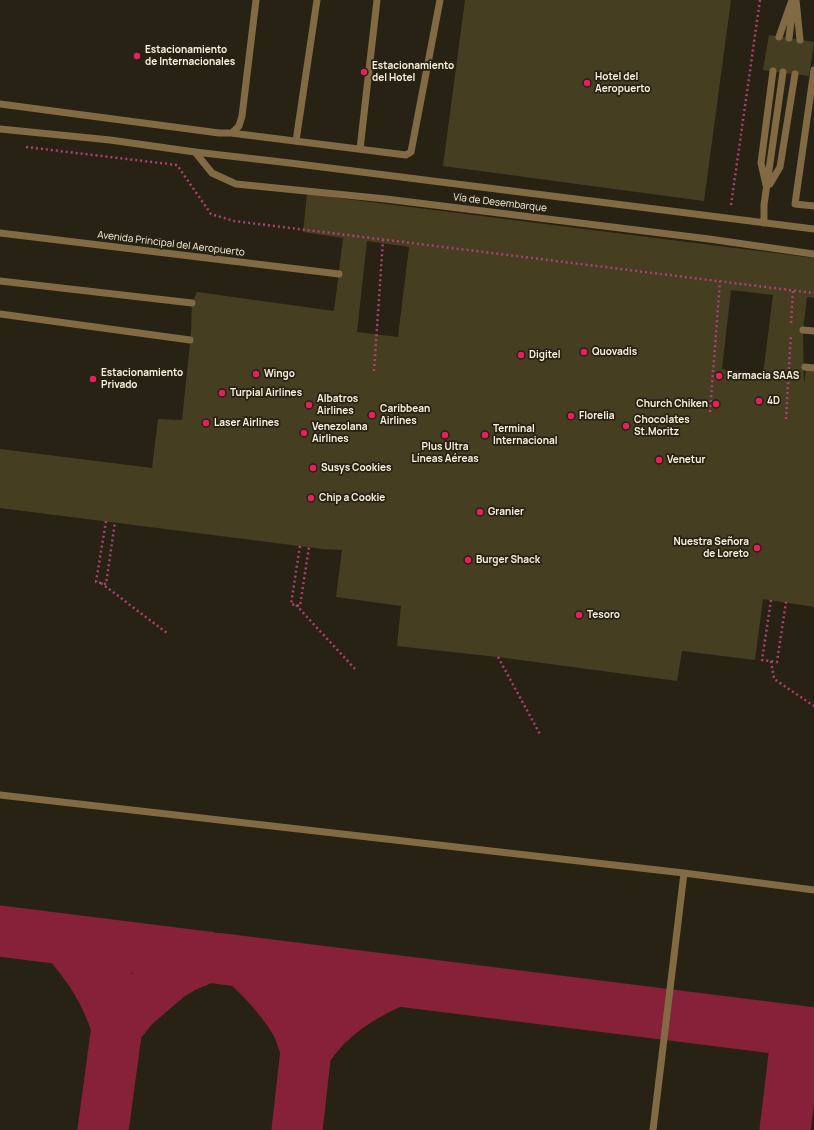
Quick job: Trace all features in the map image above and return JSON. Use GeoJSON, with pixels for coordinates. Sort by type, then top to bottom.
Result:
{"type":"FeatureCollection","features":[{"type":"Feature","properties":{"kind":"lane"},"geometry":{"type":"LineString","coordinates":[[231,133],[239,126],[242,116],[256,0]]}},
{"type":"Feature","properties":{"kind":"lane"},"geometry":{"type":"LineString","coordinates":[[296,141],[317,0]]}},
{"type":"Feature","properties":{"kind":"lane"},"geometry":{"type":"LineString","coordinates":[[360,149],[377,0]]}},
{"type":"Feature","properties":{"kind":"lane"},"geometry":{"type":"LineString","coordinates":[[0,104],[184,129],[231,133],[406,154],[411,152],[440,0]]}},
{"type":"Feature","properties":{"kind":"lane"},"geometry":{"type":"LineString","coordinates":[[779,37],[794,0]]}},
{"type":"Feature","properties":{"kind":"lane"},"geometry":{"type":"LineString","coordinates":[[789,38],[794,0]]}},
{"type":"Feature","properties":{"kind":"lane"},"geometry":{"type":"LineString","coordinates":[[794,0],[800,40]]}},
{"type":"Feature","properties":{"kind":"lane"},"geometry":{"type":"LineString","coordinates":[[814,70],[795,204],[814,206]]}},
{"type":"Feature","properties":{"kind":"lane"},"geometry":{"type":"LineString","coordinates":[[766,189],[761,163],[773,71]]}},
{"type":"Feature","properties":{"kind":"lane"},"geometry":{"type":"LineString","coordinates":[[764,223],[766,189],[783,72]]}},
{"type":"Feature","properties":{"kind":"lane"},"geometry":{"type":"LineString","coordinates":[[766,189],[780,167],[795,74]]}},
{"type":"Feature","properties":{"kind":"lane"},"geometry":{"type":"LineString","coordinates":[[0,129],[110,140],[195,152],[290,162],[814,229]]}},
{"type":"Feature","properties":{"kind":"lane","name":"Vía de Desembarque"},"geometry":{"type":"LineString","coordinates":[[195,152],[212,173],[236,184],[386,199],[814,254]]}},
{"type":"Feature","properties":{"kind":"lane","name":"Avenida Principal del Aeropuerto"},"geometry":{"type":"LineString","coordinates":[[0,233],[339,274]]}},
{"type":"Feature","properties":{"kind":"lane"},"geometry":{"type":"LineString","coordinates":[[0,281],[192,303]]}},
{"type":"Feature","properties":{"kind":"lane"},"geometry":{"type":"LineString","coordinates":[[0,314],[190,340]]}},
{"type":"Feature","properties":{"kind":"lane"},"geometry":{"type":"LineString","coordinates":[[803,330],[814,332]]}},
{"type":"Feature","properties":{"kind":"lane"},"geometry":{"type":"LineString","coordinates":[[805,367],[814,368]]}},
{"type":"Feature","properties":{"kind":"lane"},"geometry":{"type":"LineString","coordinates":[[0,795],[684,873],[814,890]]}},
{"type":"Feature","properties":{"kind":"lane"},"geometry":{"type":"LineString","coordinates":[[653,1130],[684,873]]}},
{"type":"Feature","properties":{"kind":"path"},"geometry":{"type":"LineString","coordinates":[[730,218],[760,0]]}},
{"type":"Feature","properties":{"kind":"path"},"geometry":{"type":"LineString","coordinates":[[23,146],[177,165],[210,214],[234,221],[814,293]]}},
{"type":"Feature","properties":{"kind":"path"},"geometry":{"type":"LineString","coordinates":[[374,371],[383,240]]}},
{"type":"Feature","properties":{"kind":"path"},"geometry":{"type":"LineString","coordinates":[[710,412],[720,281]]}},
{"type":"Feature","properties":{"kind":"path"},"geometry":{"type":"LineString","coordinates":[[786,419],[793,290]]}},
{"type":"Feature","properties":{"kind":"path"},"geometry":{"type":"LineString","coordinates":[[106,521],[96,582],[101,583],[167,633]]}},
{"type":"Feature","properties":{"kind":"path"},"geometry":{"type":"LineString","coordinates":[[101,583],[106,584],[115,522]]}},
{"type":"Feature","properties":{"kind":"path"},"geometry":{"type":"LineString","coordinates":[[300,546],[291,604],[296,605],[355,669]]}},
{"type":"Feature","properties":{"kind":"path"},"geometry":{"type":"LineString","coordinates":[[296,605],[300,606],[309,547]]}},
{"type":"Feature","properties":{"kind":"path"},"geometry":{"type":"LineString","coordinates":[[771,600],[762,660],[777,662],[786,602]]}},
{"type":"Feature","properties":{"kind":"path"},"geometry":{"type":"LineString","coordinates":[[498,657],[541,736]]}},
{"type":"Feature","properties":{"kind":"path"},"geometry":{"type":"LineString","coordinates":[[771,661],[774,680],[814,706]]}},
{"type":"Feature","properties":{"kind":"building","name":"Hotel del Aeropuerto"},"geometry":{"type":"Polygon","coordinates":[[[465,0],[731,0],[704,201],[443,166],[465,0]]]}},
{"type":"Feature","properties":{"kind":"building"},"geometry":{"type":"Polygon","coordinates":[[[769,35],[814,42],[809,76],[763,70],[769,35]]]}},
{"type":"Feature","properties":{"kind":"building","name":"Terminal Internacional"},"geometry":{"type":"Polygon","coordinates":[[[307,194],[814,258],[814,298],[807,297],[803,330],[804,385],[806,370],[814,371],[814,607],[763,599],[755,660],[682,651],[677,681],[498,657],[397,646],[401,606],[336,597],[342,550],[323,549],[0,508],[0,449],[152,468],[158,419],[182,420],[191,334],[192,303],[197,292],[334,311],[343,238],[303,232],[307,194]],[[367,241],[357,332],[398,337],[409,247],[367,241]],[[731,290],[722,369],[763,374],[773,295],[731,290]]]}},
{"type":"Feature","properties":{"kind":"taxiway"},"geometry":{"type":"LineString","coordinates":[[0,931],[814,1033]]}},
{"type":"Feature","properties":{"kind":"taxiway"},"geometry":{"type":"LineString","coordinates":[[65,940],[96,980],[117,1027],[121,997]]}},
{"type":"Feature","properties":{"kind":"taxiway"},"geometry":{"type":"LineString","coordinates":[[103,1130],[117,1027],[133,1007],[169,976],[184,967],[208,957]]}},
{"type":"Feature","properties":{"kind":"taxiway"},"geometry":{"type":"LineString","coordinates":[[244,962],[267,984],[287,1009],[298,1027],[306,1050],[319,1033],[336,1017],[369,994],[396,981]]}},
{"type":"Feature","properties":{"kind":"taxiway"},"geometry":{"type":"LineString","coordinates":[[297,1130],[310,1015]]}},
{"type":"Feature","properties":{"kind":"taxiway"},"geometry":{"type":"LineString","coordinates":[[785,1130],[797,1031]]}},
{"type":"Feature","properties":{"kind":"place","name":"Estacionamiento de Internacionales"},"geometry":{"type":"Point","coordinates":[137,56]}},
{"type":"Feature","properties":{"kind":"place","name":"Estacionamiento del Hotel"},"geometry":{"type":"Point","coordinates":[364,72]}},
{"type":"Feature","properties":{"kind":"place","name":"Hotel del Aeropuerto"},"geometry":{"type":"Point","coordinates":[587,83]}},
{"type":"Feature","properties":{"kind":"place","name":"Quovadis"},"geometry":{"type":"Point","coordinates":[584,352]}},
{"type":"Feature","properties":{"kind":"place","name":"Digitel"},"geometry":{"type":"Point","coordinates":[521,355]}},
{"type":"Feature","properties":{"kind":"place","name":"Wingo"},"geometry":{"type":"Point","coordinates":[256,374]}},
{"type":"Feature","properties":{"kind":"place","name":"Farmacia SAAS"},"geometry":{"type":"Point","coordinates":[719,376]}},
{"type":"Feature","properties":{"kind":"place","name":"Estacionamiento Privado"},"geometry":{"type":"Point","coordinates":[93,379]}},
{"type":"Feature","properties":{"kind":"place","name":"Turpial Airlines"},"geometry":{"type":"Point","coordinates":[222,393]}},
{"type":"Feature","properties":{"kind":"place","name":"4D"},"geometry":{"type":"Point","coordinates":[759,401]}},
{"type":"Feature","properties":{"kind":"place","name":"Church Chiken"},"geometry":{"type":"Point","coordinates":[716,404]}},
{"type":"Feature","properties":{"kind":"place","name":"Albatros Airlines"},"geometry":{"type":"Point","coordinates":[309,405]}},
{"type":"Feature","properties":{"kind":"place","name":"Caribbean Airlines"},"geometry":{"type":"Point","coordinates":[372,415]}},
{"type":"Feature","properties":{"kind":"place","name":"Florelia"},"geometry":{"type":"Point","coordinates":[571,416]}},
{"type":"Feature","properties":{"kind":"place","name":"Laser Airlines"},"geometry":{"type":"Point","coordinates":[206,423]}},
{"type":"Feature","properties":{"kind":"place","name":"Chocolates St.Moritz"},"geometry":{"type":"Point","coordinates":[626,426]}},
{"type":"Feature","properties":{"kind":"place","name":"Venezolana Airlines"},"geometry":{"type":"Point","coordinates":[304,433]}},
{"type":"Feature","properties":{"kind":"place","name":"Plus Ultra Líneas Aéreas"},"geometry":{"type":"Point","coordinates":[445,435]}},
{"type":"Feature","properties":{"kind":"place","name":"Terminal Internacional"},"geometry":{"type":"Point","coordinates":[485,435]}},
{"type":"Feature","properties":{"kind":"place","name":"Venetur"},"geometry":{"type":"Point","coordinates":[659,460]}},
{"type":"Feature","properties":{"kind":"place","name":"Susys Cookies"},"geometry":{"type":"Point","coordinates":[313,468]}},
{"type":"Feature","properties":{"kind":"place","name":"Chip a Cookie"},"geometry":{"type":"Point","coordinates":[311,498]}},
{"type":"Feature","properties":{"kind":"place","name":"Granier"},"geometry":{"type":"Point","coordinates":[480,512]}},
{"type":"Feature","properties":{"kind":"place","name":"Nuestra Señora de Loreto"},"geometry":{"type":"Point","coordinates":[757,548]}},
{"type":"Feature","properties":{"kind":"place","name":"Burger Shack"},"geometry":{"type":"Point","coordinates":[468,560]}},
{"type":"Feature","properties":{"kind":"place","name":"Tesoro"},"geometry":{"type":"Point","coordinates":[579,615]}}]}
